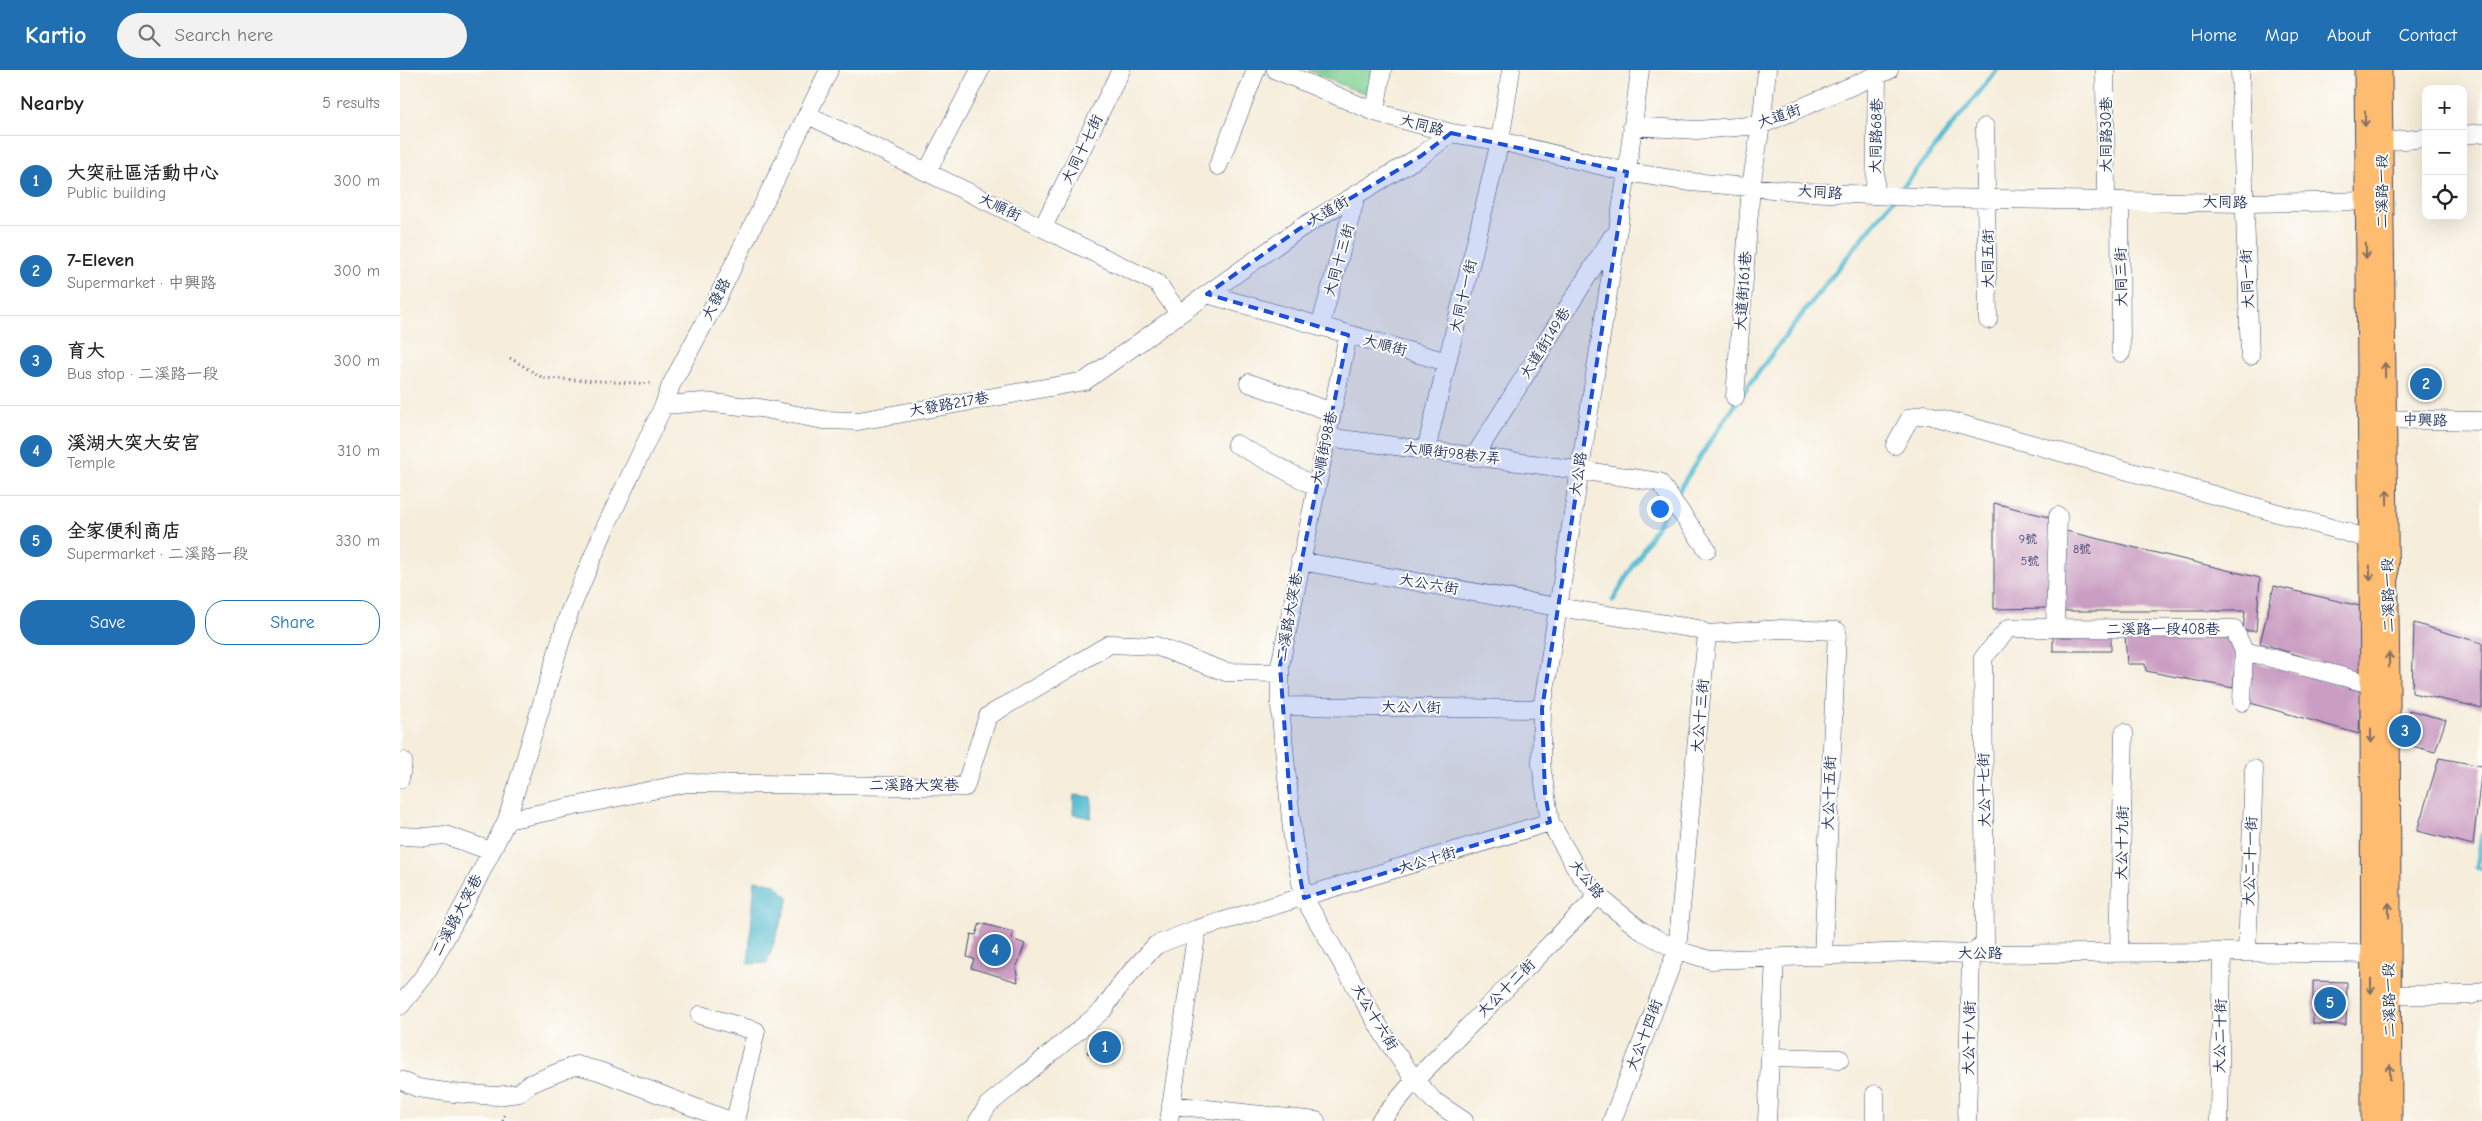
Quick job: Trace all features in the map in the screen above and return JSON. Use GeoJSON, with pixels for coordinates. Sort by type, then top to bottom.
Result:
{"type":"FeatureCollection","features":[{"type":"Feature","properties":{"kind":"main road","name":"二溪路一段"},"geometry":{"type":"LineString","coordinates":[[2365,70],[2374,143]]}},
{"type":"Feature","properties":{"kind":"main road","name":"二溪路一段"},"geometry":{"type":"LineString","coordinates":[[2372,1121],[2380,954],[2380,685],[2373,202],[2374,143],[2382,70]]}},
{"type":"Feature","properties":{"kind":"main road","name":"二溪路一段"},"geometry":{"type":"LineString","coordinates":[[2377,419],[2370,539],[2380,685]]}},
{"type":"Feature","properties":{"kind":"main road","name":"二溪路一段"},"geometry":{"type":"LineString","coordinates":[[2380,954],[2389,995],[2391,1121]]}},
{"type":"Feature","properties":{"kind":"street","name":"大發路"},"geometry":{"type":"LineString","coordinates":[[605,528],[672,385],[829,70]]}},
{"type":"Feature","properties":{"kind":"street"},"geometry":{"type":"LineString","coordinates":[[927,172],[980,70]]}},
{"type":"Feature","properties":{"kind":"street","name":"大同十七街"},"geometry":{"type":"LineString","coordinates":[[1043,227],[1121,70]]}},
{"type":"Feature","properties":{"kind":"street"},"geometry":{"type":"LineString","coordinates":[[1218,166],[1256,70]]}},
{"type":"Feature","properties":{"kind":"street","name":"大同路"},"geometry":{"type":"LineString","coordinates":[[1276,70],[1375,112],[1451,133],[1500,141],[1627,172],[1691,182],[1806,192],[1904,197],[2243,203],[2373,202]]}},
{"type":"Feature","properties":{"kind":"street"},"geometry":{"type":"LineString","coordinates":[[1375,112],[1382,70]]}},
{"type":"Feature","properties":{"kind":"street","name":"大同十一街"},"geometry":{"type":"LineString","coordinates":[[1426,450],[1500,141],[1511,70]]}},
{"type":"Feature","properties":{"kind":"street","name":"大公路"},"geometry":{"type":"LineString","coordinates":[[1640,70],[1627,172],[1616,229],[1542,709],[1541,764],[1550,822],[1579,873],[1598,896],[1642,931],[1677,950],[1710,960],[1775,959],[1911,952],[1971,954],[2222,952],[2380,954]]}},
{"type":"Feature","properties":{"kind":"street","name":"大道街161巷"},"geometry":{"type":"LineString","coordinates":[[1735,397],[1751,186],[1761,125],[1767,70]]}},
{"type":"Feature","properties":{"kind":"street","name":"大同路30巷"},"geometry":{"type":"LineString","coordinates":[[2105,70],[2113,201]]}},
{"type":"Feature","properties":{"kind":"street","name":"大同一街"},"geometry":{"type":"LineString","coordinates":[[2240,70],[2243,203],[2250,356]]}},
{"type":"Feature","properties":{"kind":"street","name":"大道街"},"geometry":{"type":"LineString","coordinates":[[1632,126],[1697,130],[1761,125],[1883,73]]}},
{"type":"Feature","properties":{"kind":"street","name":"大同路68巷"},"geometry":{"type":"LineString","coordinates":[[1881,196],[1883,73]]}},
{"type":"Feature","properties":{"kind":"street","name":"大順街"},"geometry":{"type":"LineString","coordinates":[[808,115],[1043,227],[1157,284],[1179,313]]}},
{"type":"Feature","properties":{"kind":"street","name":"大同五街"},"geometry":{"type":"LineString","coordinates":[[1984,127],[1987,199],[1988,320]]}},
{"type":"Feature","properties":{"kind":"street","name":"大道街"},"geometry":{"type":"LineString","coordinates":[[1207,294],[1299,229],[1421,156],[1451,133]]}},
{"type":"Feature","properties":{"kind":"street"},"geometry":{"type":"LineString","coordinates":[[2467,135],[2482,133]]}},
{"type":"Feature","properties":{"kind":"street"},"geometry":{"type":"LineString","coordinates":[[2374,143],[2422,138]]}},
{"type":"Feature","properties":{"kind":"street","name":"大同十三街"},"geometry":{"type":"LineString","coordinates":[[1320,327],[1357,193]]}},
{"type":"Feature","properties":{"kind":"street","name":"大同三街"},"geometry":{"type":"LineString","coordinates":[[2113,201],[2122,353]]}},
{"type":"Feature","properties":{"kind":"street","name":"大道街149巷"},"geometry":{"type":"LineString","coordinates":[[1474,456],[1616,229]]}},
{"type":"Feature","properties":{"kind":"street","name":"大順街"},"geometry":{"type":"LineString","coordinates":[[1207,294],[1447,362]]}},
{"type":"Feature","properties":{"kind":"street","name":"大發路217巷"},"geometry":{"type":"LineString","coordinates":[[664,405],[703,402],[760,408],[823,420],[858,421],[1085,380],[1207,294]]}},
{"type":"Feature","properties":{"kind":"street","name":"大順街98巷"},"geometry":{"type":"LineString","coordinates":[[1300,561],[1348,335]]}},
{"type":"Feature","properties":{"kind":"street"},"geometry":{"type":"LineString","coordinates":[[1249,383],[1332,412]]}},
{"type":"Feature","properties":{"kind":"street"},"geometry":{"type":"LineString","coordinates":[[1896,445],[1910,418],[1925,414],[2370,539]]}},
{"type":"Feature","properties":{"kind":"street","name":"中興路"},"geometry":{"type":"LineString","coordinates":[[2377,419],[2482,421]]}},
{"type":"Feature","properties":{"kind":"street","name":"大順街98巷7弄"},"geometry":{"type":"LineString","coordinates":[[1326,437],[1659,482],[1707,549]]}},
{"type":"Feature","properties":{"kind":"street"},"geometry":{"type":"LineString","coordinates":[[1236,444],[1316,487]]}},
{"type":"Feature","properties":{"kind":"street"},"geometry":{"type":"LineString","coordinates":[[2055,628],[2058,516]]}},
{"type":"Feature","properties":{"kind":"street","name":"二溪路大突巷"},"geometry":{"type":"LineString","coordinates":[[400,1006],[425,976],[471,892],[506,820],[569,613],[605,528]]}},
{"type":"Feature","properties":{"kind":"street","name":"二溪路大突巷"},"geometry":{"type":"LineString","coordinates":[[1300,561],[1280,673],[1280,706],[1293,840],[1304,898]]}},
{"type":"Feature","properties":{"kind":"street","name":"大公六街"},"geometry":{"type":"LineString","coordinates":[[1300,561],[1557,608]]}},
{"type":"Feature","properties":{"kind":"street"},"geometry":{"type":"LineString","coordinates":[[1557,608],[1697,629],[1707,634]]}},
{"type":"Feature","properties":{"kind":"street","name":"二溪路一段408巷"},"geometry":{"type":"LineString","coordinates":[[2009,628],[2234,629],[2244,651]]}},
{"type":"Feature","properties":{"kind":"street","name":"大公十七街"},"geometry":{"type":"LineString","coordinates":[[1971,954],[1985,943],[1983,658],[2009,628]]}},
{"type":"Feature","properties":{"kind":"street","name":"大公十五街"},"geometry":{"type":"LineString","coordinates":[[1707,634],[1781,629],[1837,631],[1823,956]]}},
{"type":"Feature","properties":{"kind":"street","name":"大公十三街"},"geometry":{"type":"LineString","coordinates":[[1677,950],[1707,634]]}},
{"type":"Feature","properties":{"kind":"street","name":"二溪路大突巷"},"geometry":{"type":"LineString","coordinates":[[506,820],[687,784],[965,787],[988,716],[1110,644],[1156,646],[1226,672],[1280,673]]}},
{"type":"Feature","properties":{"kind":"street"},"geometry":{"type":"LineString","coordinates":[[2242,702],[2244,651],[2380,685]]}},
{"type":"Feature","properties":{"kind":"street","name":"大公八街"},"geometry":{"type":"LineString","coordinates":[[1280,706],[1542,709]]}},
{"type":"Feature","properties":{"kind":"street","name":"大公十九街"},"geometry":{"type":"LineString","coordinates":[[2119,953],[2124,733]]}},
{"type":"Feature","properties":{"kind":"street"},"geometry":{"type":"LineString","coordinates":[[400,779],[403,761]]}},
{"type":"Feature","properties":{"kind":"street","name":"大公二十一街"},"geometry":{"type":"LineString","coordinates":[[2247,952],[2254,769]]}},
{"type":"Feature","properties":{"kind":"street","name":"大公十街"},"geometry":{"type":"LineString","coordinates":[[1197,929],[1550,822]]}},
{"type":"Feature","properties":{"kind":"street"},"geometry":{"type":"LineString","coordinates":[[400,836],[425,837],[445,835],[491,851]]}},
{"type":"Feature","properties":{"kind":"street","name":"大公十二街"},"geometry":{"type":"LineString","coordinates":[[1380,1121],[1415,1080],[1598,896]]}},
{"type":"Feature","properties":{"kind":"street","name":"大公十六街"},"geometry":{"type":"LineString","coordinates":[[1304,898],[1388,1042],[1415,1080],[1434,1101],[1464,1121]]}},
{"type":"Feature","properties":{"kind":"street"},"geometry":{"type":"LineString","coordinates":[[978,1121],[988,1105],[1103,1010],[1123,981],[1156,944],[1197,929],[1170,1113],[1316,1121]]}},
{"type":"Feature","properties":{"kind":"street","name":"大公十四街"},"geometry":{"type":"LineString","coordinates":[[1612,1121],[1677,950]]}},
{"type":"Feature","properties":{"kind":"street","name":"大公二十街"},"geometry":{"type":"LineString","coordinates":[[2218,1121],[2222,952]]}},
{"type":"Feature","properties":{"kind":"street","name":"大公十八街"},"geometry":{"type":"LineString","coordinates":[[1967,1121],[1971,954]]}},
{"type":"Feature","properties":{"kind":"street"},"geometry":{"type":"LineString","coordinates":[[1767,1121],[1775,959]]}},
{"type":"Feature","properties":{"kind":"street"},"geometry":{"type":"LineString","coordinates":[[2389,995],[2470,995],[2482,991]]}},
{"type":"Feature","properties":{"kind":"street"},"geometry":{"type":"LineString","coordinates":[[700,1015],[756,1032],[735,1121]]}},
{"type":"Feature","properties":{"kind":"street"},"geometry":{"type":"LineString","coordinates":[[1770,1058],[1840,1060]]}},
{"type":"Feature","properties":{"kind":"street"},"geometry":{"type":"LineString","coordinates":[[400,1080],[418,1088],[452,1094],[497,1096],[519,1093],[530,1084],[576,1065],[599,1071],[730,1121]]}},
{"type":"Feature","properties":{"kind":"street"},"geometry":{"type":"LineString","coordinates":[[1875,1094],[1875,1121]]}},
{"type":"Feature","properties":{"kind":"path"},"geometry":{"type":"LineString","coordinates":[[510,358],[543,378],[672,385]]}},
{"type":"Feature","properties":{"kind":"highlighted area"},"geometry":{"type":"Polygon","coordinates":[[[1451,133],[1627,172],[1542,709],[1545,793],[1550,822],[1304,898],[1293,840],[1280,666],[1348,335],[1207,294],[1299,229],[1421,156],[1451,133]]]}},
{"type":"Feature","properties":{"kind":"green space"},"geometry":{"type":"Polygon","coordinates":[[[1308,70],[1377,70],[1373,95],[1349,88],[1308,70]]]}},
{"type":"Feature","properties":{"kind":"water"},"geometry":{"type":"Polygon","coordinates":[[[1074,795],[1092,797],[1091,818],[1073,814],[1074,795]]]}},
{"type":"Feature","properties":{"kind":"water"},"geometry":{"type":"Polygon","coordinates":[[[755,880],[775,884],[789,898],[767,963],[748,964],[755,880]]]}},
{"type":"Feature","properties":{"kind":"building"},"geometry":{"type":"Polygon","coordinates":[[[1994,503],[2052,518],[2048,608],[1994,609],[1994,503]]]}},
{"type":"Feature","properties":{"kind":"building"},"geometry":{"type":"Polygon","coordinates":[[[2066,531],[2260,578],[2256,631],[2243,631],[2245,611],[2061,611],[2066,531]]]}},
{"type":"Feature","properties":{"kind":"building"},"geometry":{"type":"Polygon","coordinates":[[[2274,586],[2364,607],[2363,676],[2260,643],[2274,586]]]}},
{"type":"Feature","properties":{"kind":"building"},"geometry":{"type":"Polygon","coordinates":[[[2414,623],[2482,643],[2482,708],[2412,693],[2414,623]]]}},
{"type":"Feature","properties":{"kind":"building"},"geometry":{"type":"Polygon","coordinates":[[[2053,634],[2111,634],[2111,651],[2053,651],[2053,634]]]}},
{"type":"Feature","properties":{"kind":"building"},"geometry":{"type":"Polygon","coordinates":[[[2125,635],[2226,635],[2236,648],[2233,688],[2146,671],[2145,664],[2127,664],[2125,635]]]}},
{"type":"Feature","properties":{"kind":"building"},"geometry":{"type":"Polygon","coordinates":[[[2251,661],[2361,691],[2359,734],[2250,703],[2251,661]]]}},
{"type":"Feature","properties":{"kind":"building"},"geometry":{"type":"Polygon","coordinates":[[[2409,710],[2446,720],[2435,752],[2412,746],[2409,710]]]}},
{"type":"Feature","properties":{"kind":"building"},"geometry":{"type":"Polygon","coordinates":[[[2439,758],[2482,766],[2473,845],[2417,831],[2439,758]]]}},
{"type":"Feature","properties":{"kind":"building"},"geometry":{"type":"Polygon","coordinates":[[[980,923],[1013,932],[1012,939],[1025,944],[1016,968],[1018,982],[971,968],[974,959],[967,957],[971,934],[976,935],[980,923]]]}},
{"type":"Feature","properties":{"kind":"building"},"geometry":{"type":"Polygon","coordinates":[[[2313,981],[2347,982],[2346,1025],[2313,1024],[2313,981]]]}},
{"type":"Feature","properties":{"kind":"building"},"geometry":{"type":"Polygon","coordinates":[[[1098,1030],[1123,1042],[1112,1064],[1087,1053],[1098,1030]]]}},
{"type":"Feature","properties":{"kind":"waterway"},"geometry":{"type":"LineString","coordinates":[[1898,193],[1997,70]]}},
{"type":"Feature","properties":{"kind":"waterway"},"geometry":{"type":"LineString","coordinates":[[1675,497],[1751,382],[1893,200]]}},
{"type":"Feature","properties":{"kind":"waterway"},"geometry":{"type":"LineString","coordinates":[[1613,600],[1670,504]]}},
{"type":"Feature","properties":{"kind":"waterway"},"geometry":{"type":"LineString","coordinates":[[2482,835],[2477,867],[2482,869]]}},
{"type":"Feature","properties":{"kind":"place","name":"7-Eleven"},"geometry":{"type":"Point","coordinates":[2426,384]}},
{"type":"Feature","properties":{"kind":"place","name":"育大"},"geometry":{"type":"Point","coordinates":[2405,731]}},
{"type":"Feature","properties":{"kind":"place","name":"溪湖大突大安宮"},"geometry":{"type":"Point","coordinates":[995,950]}},
{"type":"Feature","properties":{"kind":"place","name":"全家便利商店"},"geometry":{"type":"Point","coordinates":[2330,1003]}},
{"type":"Feature","properties":{"kind":"place","name":"大突社區活動中心"},"geometry":{"type":"Point","coordinates":[1105,1047]}}]}
